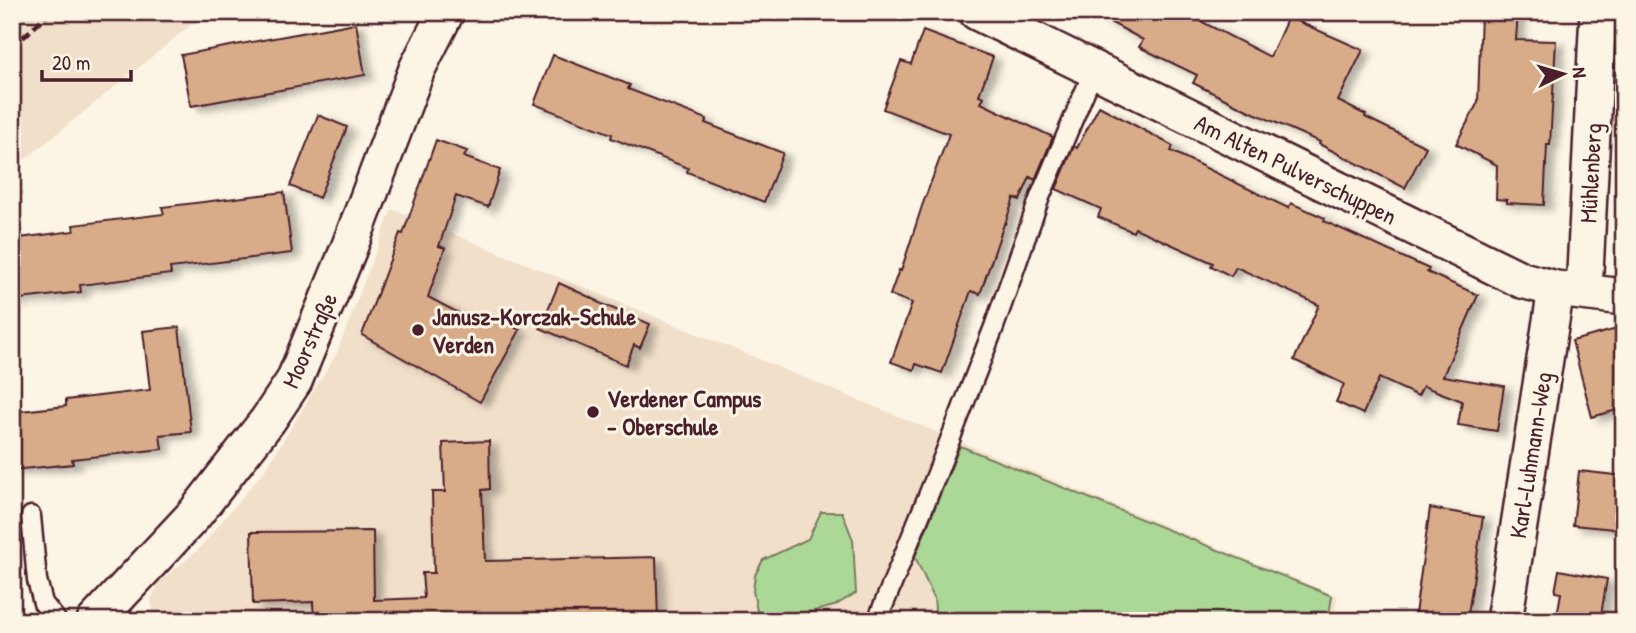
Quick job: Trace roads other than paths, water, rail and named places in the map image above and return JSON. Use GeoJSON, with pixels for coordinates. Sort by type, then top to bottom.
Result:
{"type":"FeatureCollection","features":[{"type":"Feature","properties":{"kind":"street","name":"Moorstraße"},"geometry":{"type":"LineString","coordinates":[[107,616],[194,515],[268,420],[294,381],[349,248],[416,69],[446,12]]}},
{"type":"Feature","properties":{"kind":"street","name":"Mühlenberg"},"geometry":{"type":"LineString","coordinates":[[1570,291],[1598,12]]}},
{"type":"Feature","properties":{"kind":"street","name":"Am Alten Pulverschuppen"},"geometry":{"type":"LineString","coordinates":[[981,13],[1522,281],[1570,291],[1624,297]]}},
{"type":"Feature","properties":{"kind":"street","name":"Karl-Luhmann-Weg"},"geometry":{"type":"LineString","coordinates":[[1504,621],[1570,291]]}},
{"type":"Feature","properties":{"kind":"lane"},"geometry":{"type":"LineString","coordinates":[[877,621],[994,327],[1040,197],[1094,70]]}},
{"type":"Feature","properties":{"kind":"lane"},"geometry":{"type":"LineString","coordinates":[[31,516],[37,580],[43,603],[57,621]]}},
{"type":"Feature","properties":{"kind":"railway"},"geometry":{"type":"LineString","coordinates":[[12,48],[50,12]]}},
{"type":"Feature","properties":{"kind":"place","name":"Janusz-Korczak-Schule Verden"},"geometry":{"type":"Point","coordinates":[418,330]}},
{"type":"Feature","properties":{"kind":"place","name":"Verdener Campus - Oberschule"},"geometry":{"type":"Point","coordinates":[593,412]}}]}
